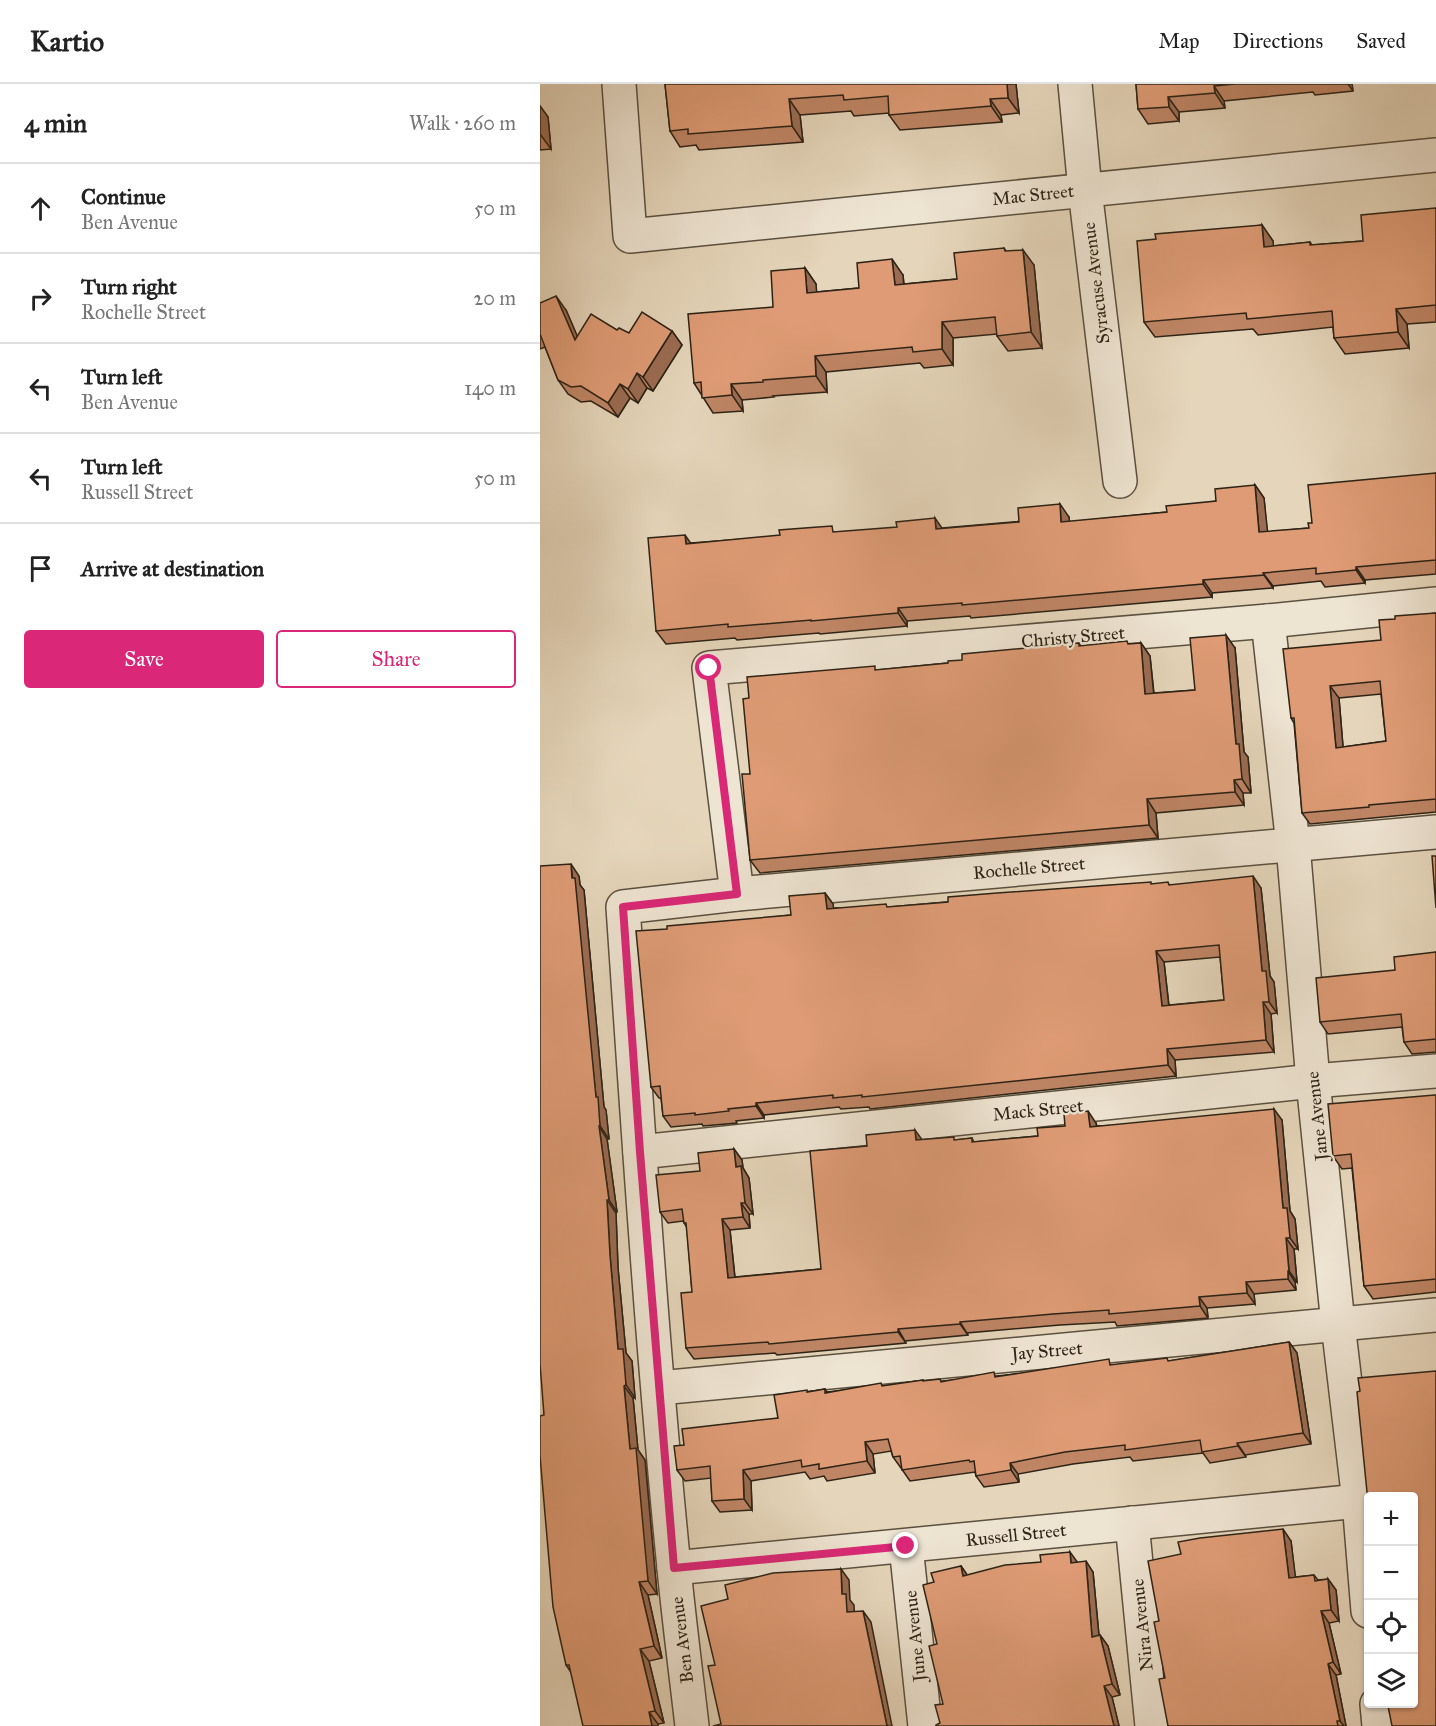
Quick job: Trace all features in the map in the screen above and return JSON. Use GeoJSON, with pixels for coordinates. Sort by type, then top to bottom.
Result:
{"type":"FeatureCollection","features":[{"type":"Feature","properties":{"kind":"street","name":"Mac Street"},"geometry":{"type":"LineString","coordinates":[[619,84],[630,236],[1436,155]]}},
{"type":"Feature","properties":{"kind":"street","name":"Syracuse Avenue"},"geometry":{"type":"LineString","coordinates":[[1075,84],[1085,190],[1120,481]]}},
{"type":"Feature","properties":{"kind":"street","name":"Christy Street"},"geometry":{"type":"LineString","coordinates":[[737,894],[709,668],[1268,621],[1436,604]]}},
{"type":"Feature","properties":{"kind":"street","name":"Jane Avenue"},"geometry":{"type":"LineString","coordinates":[[1268,621],[1293,845],[1313,1081],[1359,1501],[1367,1600]]}},
{"type":"Feature","properties":{"kind":"street","name":"Rochelle Street"},"geometry":{"type":"LineString","coordinates":[[623,907],[737,894],[1436,832]]}},
{"type":"Feature","properties":{"kind":"street","name":"Ben Avenue"},"geometry":{"type":"LineString","coordinates":[[623,907],[640,1152],[674,1568],[692,1726]]}},
{"type":"Feature","properties":{"kind":"street","name":"Mack Street"},"geometry":{"type":"LineString","coordinates":[[640,1152],[1313,1081],[1436,1071]]}},
{"type":"Feature","properties":{"kind":"street","name":"Jay Street"},"geometry":{"type":"LineString","coordinates":[[659,1388],[1436,1315]]}},
{"type":"Feature","properties":{"kind":"street","name":"Russell Street"},"geometry":{"type":"LineString","coordinates":[[674,1568],[1359,1501]]}},
{"type":"Feature","properties":{"kind":"street","name":"Nira Avenue"},"geometry":{"type":"LineString","coordinates":[[1132,1523],[1152,1726]]}},
{"type":"Feature","properties":{"kind":"street","name":"June Avenue"},"geometry":{"type":"LineString","coordinates":[[906,1546],[925,1726]]}},
{"type":"Feature","properties":{"kind":"street"},"geometry":{"type":"LineString","coordinates":[[1377,1708],[1379,1726]]}},
{"type":"Feature","properties":{"kind":"building"},"geometry":{"type":"Polygon","coordinates":[[[665,84],[1007,84],[1008,98],[990,99],[991,106],[889,115],[888,96],[844,100],[843,95],[789,99],[792,126],[688,134],[688,129],[670,131],[665,84]]]}},
{"type":"Feature","properties":{"kind":"building"},"geometry":{"type":"Polygon","coordinates":[[[1136,84],[1235,84],[1214,86],[1215,93],[1168,97],[1169,107],[1138,109],[1136,84]]]}},
{"type":"Feature","properties":{"kind":"building"},"geometry":{"type":"Polygon","coordinates":[[[1436,208],[1436,305],[1396,309],[1398,332],[1334,338],[1332,311],[1247,319],[1246,313],[1144,322],[1137,241],[1156,239],[1155,234],[1262,225],[1264,247],[1310,242],[1310,245],[1363,241],[1361,215],[1436,208]]]}},
{"type":"Feature","properties":{"kind":"building"},"geometry":{"type":"Polygon","coordinates":[[[1004,248],[1005,251],[1023,250],[1031,332],[997,336],[995,317],[942,322],[942,349],[913,352],[912,347],[815,356],[816,376],[731,384],[732,395],[702,398],[701,382],[694,383],[688,314],[773,307],[771,271],[805,268],[807,293],[859,288],[857,263],[892,259],[895,285],[957,279],[954,253],[1004,248]]]}},
{"type":"Feature","properties":{"kind":"building"},"geometry":{"type":"Polygon","coordinates":[[[556,296],[575,340],[591,314],[617,330],[619,328],[629,333],[642,312],[672,331],[643,377],[637,373],[628,389],[620,384],[608,403],[581,386],[571,387],[558,380],[540,334],[540,303],[556,296]]]}},
{"type":"Feature","properties":{"kind":"building"},"geometry":{"type":"Polygon","coordinates":[[[1436,473],[1436,560],[1356,567],[1356,570],[1316,574],[1316,568],[1203,580],[1203,584],[962,605],[962,603],[898,608],[898,613],[811,621],[728,627],[728,624],[656,631],[648,538],[685,535],[686,544],[780,535],[779,530],[832,526],[833,532],[897,527],[896,522],[935,518],[936,529],[1019,522],[1018,508],[1060,504],[1061,522],[1167,512],[1166,506],[1216,501],[1215,489],[1255,485],[1259,532],[1309,528],[1308,523],[1312,523],[1308,485],[1436,473]]]}},
{"type":"Feature","properties":{"kind":"building"},"geometry":{"type":"Polygon","coordinates":[[[1436,613],[1436,799],[1302,813],[1294,718],[1291,718],[1283,649],[1381,640],[1379,620],[1395,619],[1395,616],[1436,613]],[[1380,681],[1330,686],[1336,748],[1386,741],[1380,681]]]}},
{"type":"Feature","properties":{"kind":"building"},"geometry":{"type":"Polygon","coordinates":[[[1226,635],[1236,744],[1239,744],[1242,779],[1234,780],[1235,792],[1147,799],[1149,825],[750,860],[742,774],[750,774],[743,699],[749,698],[747,677],[875,666],[875,670],[948,663],[948,661],[962,660],[962,654],[1127,641],[1128,644],[1141,643],[1145,694],[1195,690],[1190,638],[1226,635]]]}},
{"type":"Feature","properties":{"kind":"building"},"geometry":{"type":"Polygon","coordinates":[[[1432,856],[1436,856],[1436,908],[1432,856]]]}},
{"type":"Feature","properties":{"kind":"building"},"geometry":{"type":"Polygon","coordinates":[[[571,864],[572,878],[575,878],[599,1126],[609,1200],[607,1200],[610,1255],[618,1349],[623,1349],[630,1449],[636,1448],[648,1581],[639,1582],[654,1646],[640,1649],[655,1711],[649,1712],[652,1726],[583,1726],[553,1607],[540,1456],[540,1416],[544,1415],[540,1364],[540,866],[571,864]]]}},
{"type":"Feature","properties":{"kind":"building"},"geometry":{"type":"Polygon","coordinates":[[[1253,876],[1262,971],[1266,971],[1269,1002],[1263,1002],[1266,1040],[1167,1049],[1168,1065],[862,1097],[862,1095],[833,1098],[833,1095],[756,1103],[756,1106],[728,1109],[729,1111],[663,1116],[660,1086],[651,1087],[636,931],[791,915],[789,896],[825,893],[827,909],[948,902],[948,897],[1151,882],[1151,884],[1168,882],[1169,885],[1253,876]],[[1219,945],[1156,951],[1162,1006],[1224,1000],[1219,945]]]}},
{"type":"Feature","properties":{"kind":"building"},"geometry":{"type":"Polygon","coordinates":[[[1436,952],[1436,1039],[1404,1042],[1401,1014],[1320,1022],[1316,978],[1395,970],[1394,957],[1436,952]]]}},
{"type":"Feature","properties":{"kind":"building"},"geometry":{"type":"Polygon","coordinates":[[[1436,1095],[1436,1279],[1364,1286],[1351,1154],[1333,1156],[1328,1104],[1436,1095]]]}},
{"type":"Feature","properties":{"kind":"building"},"geometry":{"type":"Polygon","coordinates":[[[1274,1109],[1283,1208],[1287,1208],[1290,1238],[1286,1238],[1288,1279],[1246,1282],[1247,1293],[1199,1297],[1200,1306],[1109,1314],[1109,1310],[1053,1314],[960,1322],[960,1324],[898,1329],[898,1332],[769,1344],[768,1342],[686,1348],[681,1293],[692,1292],[686,1223],[684,1223],[682,1209],[660,1212],[656,1175],[700,1171],[698,1153],[734,1149],[736,1167],[741,1166],[745,1203],[741,1203],[743,1217],[722,1219],[728,1278],[821,1269],[810,1151],[867,1146],[866,1135],[915,1130],[916,1140],[954,1137],[954,1140],[972,1138],[972,1142],[1038,1136],[1037,1128],[1065,1126],[1064,1114],[1088,1111],[1090,1127],[1274,1109]]]}},
{"type":"Feature","properties":{"kind":"building"},"geometry":{"type":"Polygon","coordinates":[[[1289,1342],[1303,1433],[1237,1443],[1238,1446],[1202,1452],[1200,1440],[1125,1450],[1125,1445],[1065,1452],[1010,1463],[1011,1470],[976,1476],[974,1461],[969,1460],[902,1470],[900,1456],[893,1457],[888,1439],[865,1442],[867,1461],[819,1469],[819,1464],[802,1467],[801,1460],[743,1470],[744,1499],[712,1501],[710,1466],[677,1470],[674,1446],[684,1445],[682,1429],[778,1418],[774,1395],[825,1389],[825,1393],[881,1383],[882,1386],[940,1379],[941,1382],[994,1372],[995,1377],[1109,1359],[1110,1365],[1167,1358],[1168,1361],[1289,1342]]]}},
{"type":"Feature","properties":{"kind":"building"},"geometry":{"type":"Polygon","coordinates":[[[1436,1371],[1436,1726],[1392,1726],[1388,1708],[1418,1708],[1418,1492],[1367,1492],[1357,1392],[1360,1391],[1358,1378],[1436,1371]]]}},
{"type":"Feature","properties":{"kind":"building"},"geometry":{"type":"Polygon","coordinates":[[[1283,1529],[1289,1578],[1314,1575],[1315,1581],[1328,1579],[1331,1610],[1321,1611],[1333,1662],[1328,1664],[1340,1721],[1337,1721],[1338,1726],[1168,1726],[1159,1679],[1165,1678],[1154,1622],[1159,1621],[1148,1561],[1181,1554],[1178,1542],[1283,1529]]]}},
{"type":"Feature","properties":{"kind":"building"},"geometry":{"type":"Polygon","coordinates":[[[1070,1552],[1071,1563],[1086,1561],[1092,1637],[1100,1635],[1112,1684],[1104,1686],[1114,1726],[936,1726],[940,1723],[935,1705],[943,1704],[929,1646],[937,1644],[923,1585],[934,1582],[931,1573],[961,1566],[963,1576],[1005,1565],[1041,1562],[1040,1555],[1070,1552]]]}},
{"type":"Feature","properties":{"kind":"building"},"geometry":{"type":"Polygon","coordinates":[[[841,1569],[842,1594],[846,1594],[847,1612],[863,1611],[887,1726],[713,1726],[721,1724],[708,1666],[715,1665],[701,1606],[728,1599],[725,1585],[773,1573],[841,1569]]]}},
{"type":"Feature","properties":{"kind":"route"},"geometry":{"type":"LineString","coordinates":[[709,668],[737,894],[623,907],[640,1152],[674,1568],[906,1546]]}}]}
